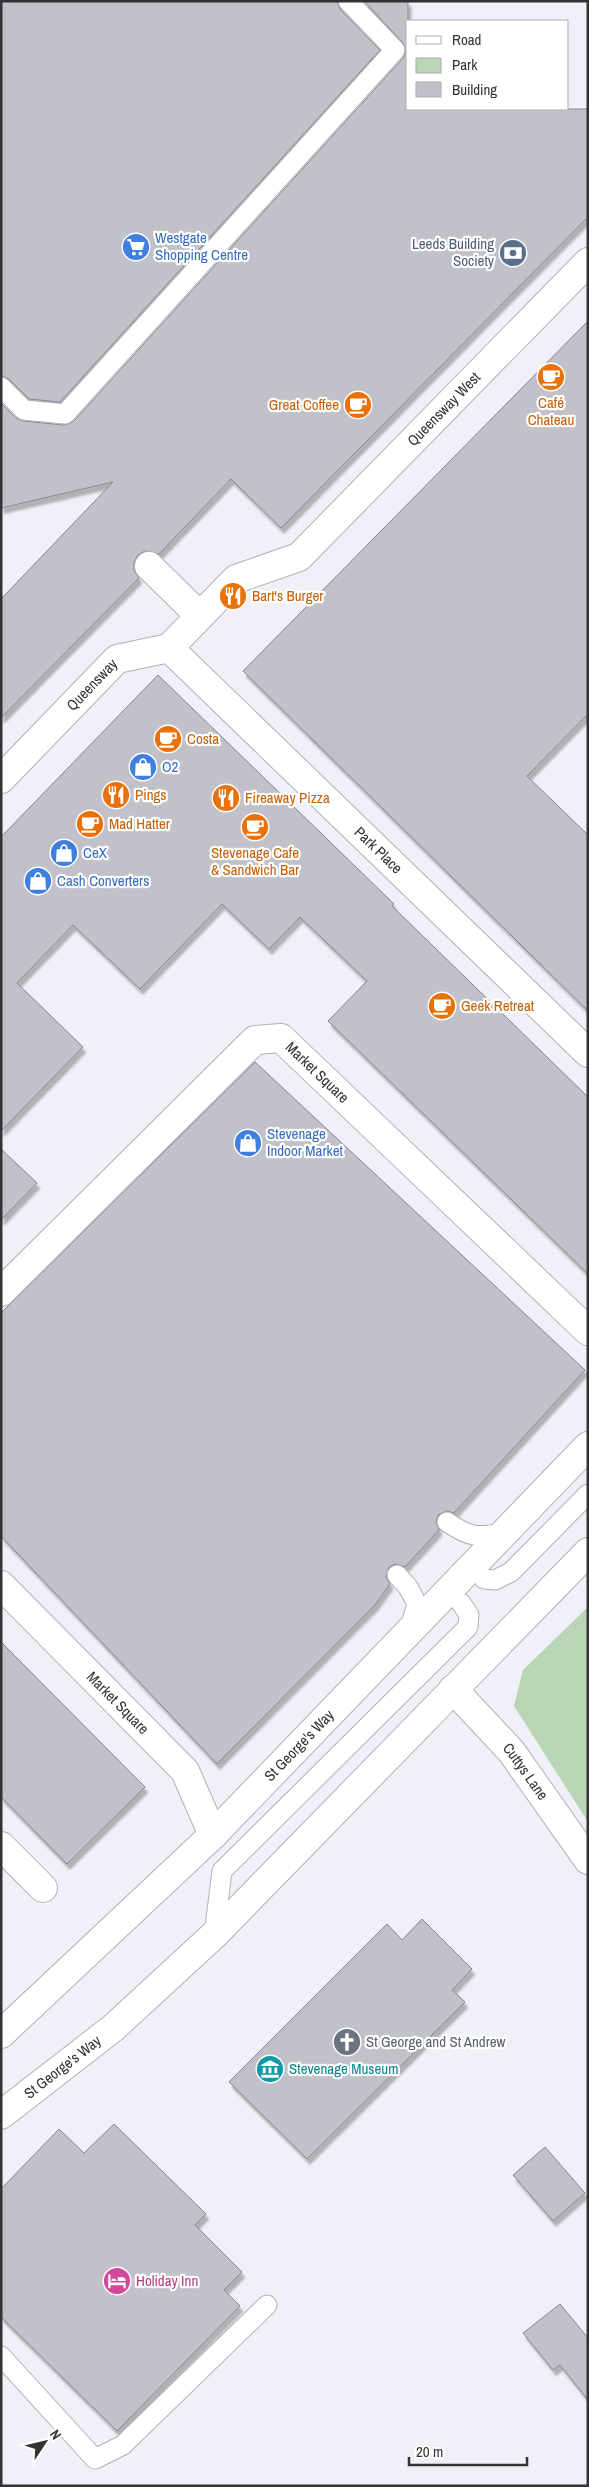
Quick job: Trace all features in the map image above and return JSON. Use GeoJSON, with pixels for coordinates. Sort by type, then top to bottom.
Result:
{"type":"FeatureCollection","features":[{"type":"Feature","properties":{"kind":"street","name":"Queensway West"},"geometry":{"type":"LineString","coordinates":[[199,615],[236,579],[299,557],[588,262]]}},
{"type":"Feature","properties":{"kind":"street"},"geometry":{"type":"LineString","coordinates":[[149,566],[199,615],[169,648]]}},
{"type":"Feature","properties":{"kind":"street","name":"Queensway"},"geometry":{"type":"LineString","coordinates":[[1,779],[118,659],[169,648]]}},
{"type":"Feature","properties":{"kind":"street","name":"Park Place"},"geometry":{"type":"LineString","coordinates":[[169,648],[588,1053]]}},
{"type":"Feature","properties":{"kind":"street","name":"Market Square"},"geometry":{"type":"LineString","coordinates":[[1,1292],[255,1040],[281,1038],[588,1331]]}},
{"type":"Feature","properties":{"kind":"street","name":"St George's Way"},"geometry":{"type":"LineString","coordinates":[[1,2034],[213,1835],[588,1446]]}},
{"type":"Feature","properties":{"kind":"street","name":"St George's Way"},"geometry":{"type":"LineString","coordinates":[[1,2115],[113,2028],[214,1935],[588,1552]]}},
{"type":"Feature","properties":{"kind":"street","name":"Market Square"},"geometry":{"type":"LineString","coordinates":[[1,1585],[185,1771],[213,1835]]}},
{"type":"Feature","properties":{"kind":"street","name":"Cuttys Lane"},"geometry":{"type":"LineString","coordinates":[[453,1689],[510,1751],[588,1860]]}},
{"type":"Feature","properties":{"kind":"street"},"geometry":{"type":"LineString","coordinates":[[1,1846],[43,1888]]}},
{"type":"Feature","properties":{"kind":"lane"},"geometry":{"type":"LineString","coordinates":[[1,387],[24,410],[65,414],[395,50],[348,1]]}},
{"type":"Feature","properties":{"kind":"lane"},"geometry":{"type":"LineString","coordinates":[[484,1578],[495,1580],[511,1572],[588,1494]]}},
{"type":"Feature","properties":{"kind":"lane"},"geometry":{"type":"LineString","coordinates":[[447,1522],[464,1534],[480,1537],[503,1534]]}},
{"type":"Feature","properties":{"kind":"lane"},"geometry":{"type":"LineString","coordinates":[[397,1575],[408,1587],[417,1604],[409,1632]]}},
{"type":"Feature","properties":{"kind":"lane"},"geometry":{"type":"LineString","coordinates":[[214,1935],[222,1870],[468,1627],[469,1615],[462,1603]]}},
{"type":"Feature","properties":{"kind":"lane"},"geometry":{"type":"LineString","coordinates":[[1,2356],[96,2459],[123,2446],[267,2305]]}},
{"type":"Feature","properties":{"kind":"green space"},"geometry":{"type":"Polygon","coordinates":[[[588,1607],[588,1822],[514,1706],[523,1670],[588,1607]]]}},
{"type":"Feature","properties":{"kind":"building","name":"Westgate Shopping Centre"},"geometry":{"type":"Polygon","coordinates":[[[1,1],[337,1],[340,9],[380,50],[60,402],[29,399],[9,379],[1,376],[1,1]]]}},
{"type":"Feature","properties":{"kind":"building"},"geometry":{"type":"Polygon","coordinates":[[[364,1],[408,1],[406,52],[403,43],[364,1]]]}},
{"type":"Feature","properties":{"kind":"building"},"geometry":{"type":"Polygon","coordinates":[[[406,52],[406,110],[588,109],[588,217],[281,528],[231,479],[159,554],[145,551],[138,555],[134,562],[134,570],[139,578],[1,718],[1,599],[113,482],[1,508],[1,403],[16,418],[23,421],[64,425],[73,422],[403,58],[406,52]]]}},
{"type":"Feature","properties":{"kind":"building"},"geometry":{"type":"Polygon","coordinates":[[[588,321],[588,714],[527,776],[588,835],[588,1011],[243,671],[588,321]]]}},
{"type":"Feature","properties":{"kind":"building"},"geometry":{"type":"Polygon","coordinates":[[[158,675],[394,904],[392,906],[588,1097],[588,1274],[328,1021],[367,981],[300,917],[269,949],[222,904],[140,989],[73,925],[17,983],[83,1047],[1,1131],[1,837],[158,675]]]}},
{"type":"Feature","properties":{"kind":"building"},"geometry":{"type":"Polygon","coordinates":[[[255,1062],[585,1370],[454,1513],[447,1511],[438,1515],[436,1522],[439,1530],[405,1567],[395,1564],[389,1567],[386,1577],[390,1584],[375,1605],[217,1764],[1,1536],[1,1313],[255,1062]]]}},
{"type":"Feature","properties":{"kind":"building"},"geometry":{"type":"Polygon","coordinates":[[[1,1149],[37,1183],[1,1220],[1,1149]]]}},
{"type":"Feature","properties":{"kind":"building"},"geometry":{"type":"Polygon","coordinates":[[[1,1642],[145,1787],[67,1864],[1,1797],[1,1642]]]}},
{"type":"Feature","properties":{"kind":"building","name":"St George and St Andrew"},"geometry":{"type":"Polygon","coordinates":[[[422,1919],[472,1969],[452,1990],[465,2002],[307,2159],[229,2082],[387,1924],[402,1940],[422,1919]]]}},
{"type":"Feature","properties":{"kind":"building","name":"Holiday Inn"},"geometry":{"type":"Polygon","coordinates":[[[114,2124],[206,2214],[195,2225],[242,2272],[224,2290],[240,2306],[117,2431],[1,2317],[1,2189],[59,2129],[84,2153],[114,2124]]]}},
{"type":"Feature","properties":{"kind":"building"},"geometry":{"type":"Polygon","coordinates":[[[545,2147],[585,2193],[553,2221],[513,2175],[545,2147]]]}},
{"type":"Feature","properties":{"kind":"building"},"geometry":{"type":"Polygon","coordinates":[[[560,2304],[588,2338],[588,2400],[560,2365],[553,2370],[523,2333],[560,2304]]]}},
{"type":"Feature","properties":{"kind":"place","name":"Westgate Shopping Centre"},"geometry":{"type":"Point","coordinates":[136,247]}},
{"type":"Feature","properties":{"kind":"place","name":"Leeds Building Society"},"geometry":{"type":"Point","coordinates":[513,253]}},
{"type":"Feature","properties":{"kind":"place","name":"Café Chateau"},"geometry":{"type":"Point","coordinates":[551,377]}},
{"type":"Feature","properties":{"kind":"place","name":"Great Coffee"},"geometry":{"type":"Point","coordinates":[358,405]}},
{"type":"Feature","properties":{"kind":"place","name":"Bart's Burger"},"geometry":{"type":"Point","coordinates":[233,596]}},
{"type":"Feature","properties":{"kind":"place","name":"Costa"},"geometry":{"type":"Point","coordinates":[168,739]}},
{"type":"Feature","properties":{"kind":"place","name":"O2"},"geometry":{"type":"Point","coordinates":[143,767]}},
{"type":"Feature","properties":{"kind":"place","name":"Pings"},"geometry":{"type":"Point","coordinates":[116,795]}},
{"type":"Feature","properties":{"kind":"place","name":"Fireaway Pizza"},"geometry":{"type":"Point","coordinates":[226,798]}},
{"type":"Feature","properties":{"kind":"place","name":"Mad Hatter"},"geometry":{"type":"Point","coordinates":[90,824]}},
{"type":"Feature","properties":{"kind":"place","name":"Stevenage Cafe & Sandwich Bar"},"geometry":{"type":"Point","coordinates":[255,827]}},
{"type":"Feature","properties":{"kind":"place","name":"CeX"},"geometry":{"type":"Point","coordinates":[64,853]}},
{"type":"Feature","properties":{"kind":"place","name":"Cash Converters"},"geometry":{"type":"Point","coordinates":[38,881]}},
{"type":"Feature","properties":{"kind":"place","name":"Geek Retreat"},"geometry":{"type":"Point","coordinates":[442,1006]}},
{"type":"Feature","properties":{"kind":"place","name":"Stevenage Indoor Market"},"geometry":{"type":"Point","coordinates":[248,1143]}},
{"type":"Feature","properties":{"kind":"place","name":"St George and St Andrew"},"geometry":{"type":"Point","coordinates":[347,2042]}},
{"type":"Feature","properties":{"kind":"place","name":"Stevenage Museum"},"geometry":{"type":"Point","coordinates":[270,2069]}},
{"type":"Feature","properties":{"kind":"place","name":"Holiday Inn"},"geometry":{"type":"Point","coordinates":[117,2281]}}]}
